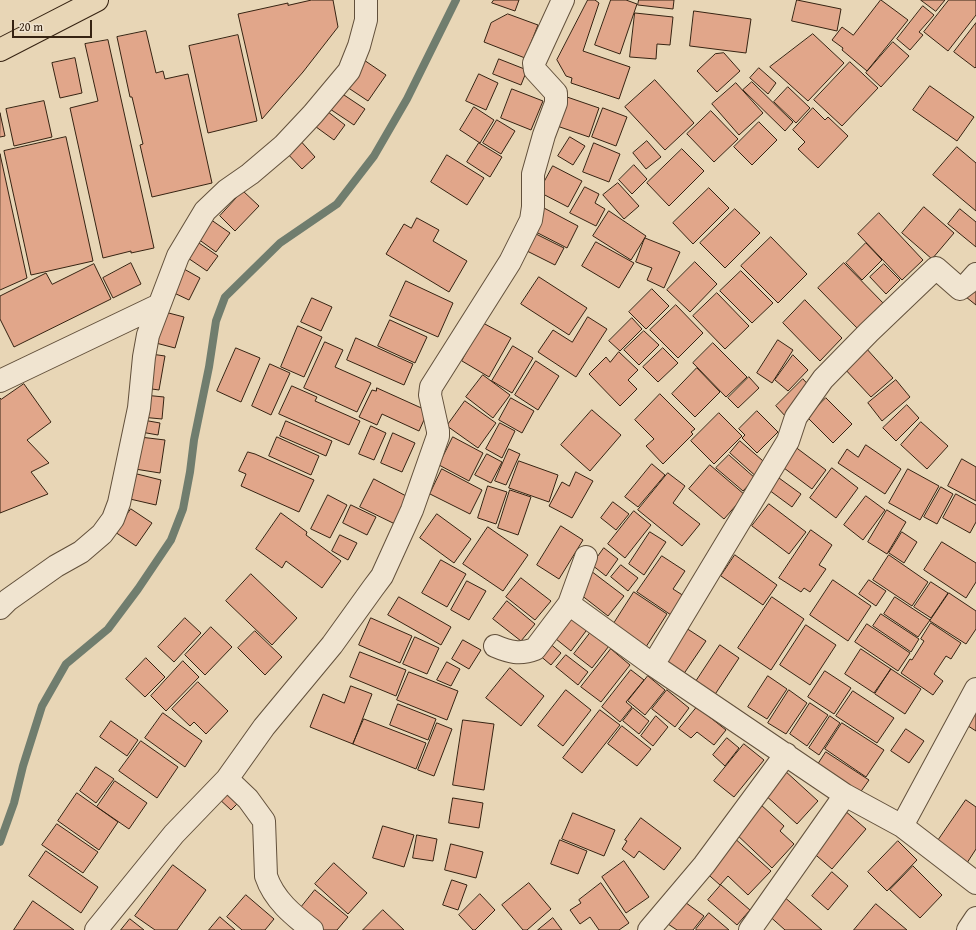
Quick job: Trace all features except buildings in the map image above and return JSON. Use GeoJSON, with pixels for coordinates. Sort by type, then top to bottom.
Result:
{"type":"FeatureCollection","features":[{"type":"Feature","properties":{"kind":"highway"},"geometry":{"type":"LineString","coordinates":[[0,50],[97,0]]}},
{"type":"Feature","properties":{"kind":"street"},"geometry":{"type":"LineString","coordinates":[[0,608],[8,600],[56,566],[81,552],[102,534],[113,519],[119,503],[139,408],[144,357],[148,335],[158,304],[178,256],[205,211],[227,190],[250,174],[283,146],[313,114],[349,71],[359,46],[366,20],[366,0]]}},
{"type":"Feature","properties":{"kind":"street"},"geometry":{"type":"LineString","coordinates":[[96,930],[174,834],[227,779],[264,727],[332,645],[382,576],[412,510],[438,436],[430,395],[431,387],[510,262],[531,220],[533,207],[533,174],[556,103],[556,93],[535,70],[534,64],[563,0]]}},
{"type":"Feature","properties":{"kind":"street"},"geometry":{"type":"LineString","coordinates":[[653,665],[788,441],[796,417],[823,379],[869,332],[936,268],[960,289],[976,274]]}},
{"type":"Feature","properties":{"kind":"street"},"geometry":{"type":"LineString","coordinates":[[0,381],[158,304]]}},
{"type":"Feature","properties":{"kind":"street"},"geometry":{"type":"LineString","coordinates":[[494,646],[508,652],[519,653],[535,649],[569,604],[586,556]]}},
{"type":"Feature","properties":{"kind":"street"},"geometry":{"type":"LineString","coordinates":[[569,604],[653,665],[845,795],[902,826],[976,883]]}},
{"type":"Feature","properties":{"kind":"street"},"geometry":{"type":"LineString","coordinates":[[902,826],[976,689]]}},
{"type":"Feature","properties":{"kind":"street"},"geometry":{"type":"LineString","coordinates":[[649,930],[704,865],[786,754]]}},
{"type":"Feature","properties":{"kind":"street"},"geometry":{"type":"LineString","coordinates":[[227,779],[248,799],[264,821],[266,876],[268,882],[286,909],[312,930]]}},
{"type":"Feature","properties":{"kind":"street"},"geometry":{"type":"LineString","coordinates":[[750,930],[845,795]]}},
{"type":"Feature","properties":{"kind":"street"},"geometry":{"type":"LineString","coordinates":[[968,930],[976,918]]}},
{"type":"Feature","properties":{"kind":"waterway"},"geometry":{"type":"LineString","coordinates":[[0,842],[14,803],[23,766],[42,706],[66,664],[108,629],[138,589],[171,540],[183,509],[216,321],[225,297],[280,243],[337,204],[374,156],[407,99],[456,0]]}}]}
